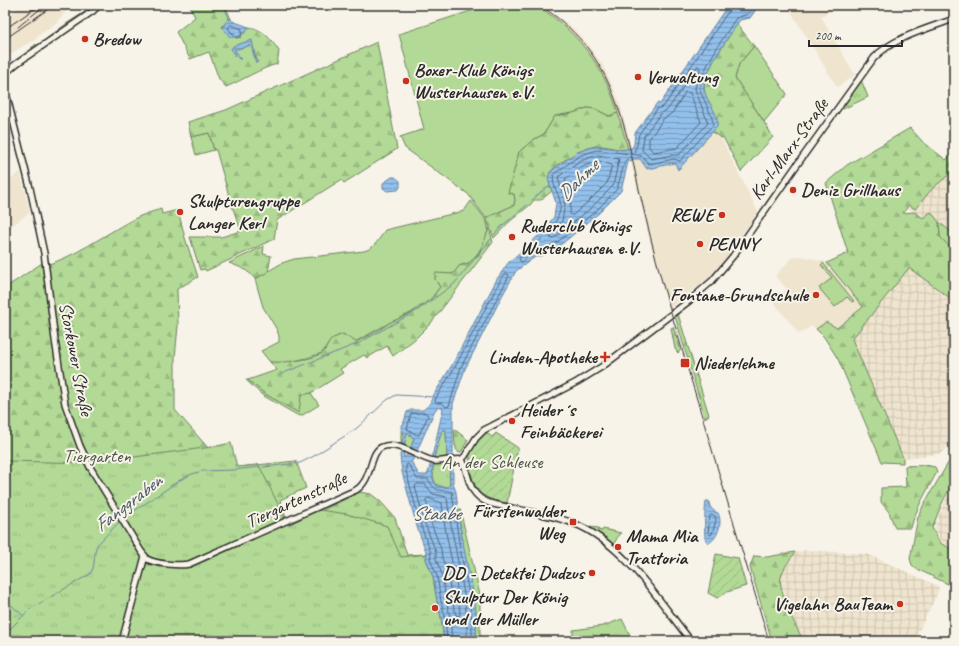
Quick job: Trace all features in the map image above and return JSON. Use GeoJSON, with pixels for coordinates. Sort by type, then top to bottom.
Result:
{"type":"FeatureCollection","features":[{"type":"Feature","properties":{"kind":"street"},"geometry":{"type":"LineString","coordinates":[[88,14],[95,5]]}},
{"type":"Feature","properties":{"kind":"street"},"geometry":{"type":"LineString","coordinates":[[5,77],[8,71],[16,64],[99,5]]}},
{"type":"Feature","properties":{"kind":"street","name":"Karl-Marx-Straße"},"geometry":{"type":"LineString","coordinates":[[462,458],[480,433],[495,423],[592,374],[709,285],[726,265],[830,117],[878,54],[894,43],[954,19]]}},
{"type":"Feature","properties":{"kind":"street","name":"Storkower Straße"},"geometry":{"type":"LineString","coordinates":[[5,89],[30,188],[45,259],[65,404],[80,446],[90,467],[145,556]]}},
{"type":"Feature","properties":{"kind":"street","name":"Tiergartenstraße"},"geometry":{"type":"LineString","coordinates":[[145,556],[154,562],[185,565],[356,490],[361,487],[366,480],[378,449],[385,446],[404,449],[433,461],[462,458]]}},
{"type":"Feature","properties":{"kind":"street"},"geometry":{"type":"LineString","coordinates":[[462,458],[472,489],[477,496],[482,499],[489,503],[573,524],[590,532],[614,549],[638,573],[691,641]]}},
{"type":"Feature","properties":{"kind":"street"},"geometry":{"type":"LineString","coordinates":[[122,641],[145,556]]}},
{"type":"Feature","properties":{"kind":"shaded area"},"geometry":{"type":"Polygon","coordinates":[[[23,5],[25,7],[28,5],[75,5],[62,15],[63,16],[58,20],[59,21],[35,38],[36,40],[18,49],[9,56],[10,58],[7,60],[6,58],[5,59],[5,18],[23,5]]]}},
{"type":"Feature","properties":{"kind":"shaded area"},"geometry":{"type":"Polygon","coordinates":[[[536,5],[543,5],[569,25],[583,38],[602,64],[619,100],[634,159],[640,159],[647,169],[675,163],[678,170],[712,132],[721,138],[758,212],[744,231],[731,253],[707,280],[672,306],[672,309],[670,310],[649,237],[628,149],[611,90],[592,58],[560,22],[536,5]]]}},
{"type":"Feature","properties":{"kind":"shaded area"},"geometry":{"type":"Polygon","coordinates":[[[787,5],[837,5],[821,17],[855,75],[837,87],[787,5]]]}},
{"type":"Feature","properties":{"kind":"shaded area"},"geometry":{"type":"Polygon","coordinates":[[[954,151],[954,233],[930,214],[924,220],[908,208],[954,151]]]}},
{"type":"Feature","properties":{"kind":"shaded area"},"geometry":{"type":"Polygon","coordinates":[[[20,172],[30,212],[5,231],[5,184],[20,172]]]}},
{"type":"Feature","properties":{"kind":"shaded area","name":"Fontane-Grundschule"},"geometry":{"type":"Polygon","coordinates":[[[801,256],[826,262],[863,307],[836,328],[826,321],[816,329],[811,326],[799,334],[773,301],[787,289],[775,276],[793,257],[801,256]]]}},
{"type":"Feature","properties":{"kind":"shaded area"},"geometry":{"type":"Polygon","coordinates":[[[909,268],[954,302],[954,437],[945,450],[939,454],[903,458],[852,339],[909,268]]]}},
{"type":"Feature","properties":{"kind":"shaded area"},"geometry":{"type":"Polygon","coordinates":[[[954,485],[954,549],[941,542],[934,529],[944,502],[954,485]]]}},
{"type":"Feature","properties":{"kind":"shaded area"},"geometry":{"type":"Polygon","coordinates":[[[805,550],[867,554],[938,586],[939,590],[914,641],[804,641],[798,631],[780,584],[781,575],[795,553],[805,550]]]}},
{"type":"Feature","properties":{"kind":"green space"},"geometry":{"type":"Polygon","coordinates":[[[189,5],[225,5],[231,19],[228,19],[225,26],[222,26],[249,29],[249,27],[263,32],[279,51],[277,64],[226,87],[219,79],[209,52],[190,59],[176,32],[195,17],[189,5]]]}},
{"type":"Feature","properties":{"kind":"green space"},"geometry":{"type":"Polygon","coordinates":[[[489,5],[534,5],[564,25],[584,47],[601,71],[608,85],[618,113],[609,116],[595,109],[587,108],[573,113],[555,116],[544,134],[533,140],[519,152],[509,193],[514,194],[514,205],[486,218],[468,194],[405,148],[400,137],[424,129],[399,34],[489,5]]]}},
{"type":"Feature","properties":{"kind":"green space"},"geometry":{"type":"Polygon","coordinates":[[[86,11],[87,12],[83,15],[38,46],[31,48],[36,44],[37,46],[86,11]]]}},
{"type":"Feature","properties":{"kind":"green space"},"geometry":{"type":"Polygon","coordinates":[[[737,24],[754,46],[739,64],[735,78],[773,137],[741,172],[723,137],[721,138],[712,132],[716,126],[717,120],[707,99],[704,87],[713,63],[737,24]]]}},
{"type":"Feature","properties":{"kind":"green space"},"geometry":{"type":"Polygon","coordinates":[[[377,42],[397,149],[344,183],[341,180],[277,220],[274,239],[206,271],[205,269],[200,270],[190,237],[221,237],[241,231],[231,203],[216,150],[214,150],[209,133],[191,137],[188,122],[226,110],[377,42]]]}},
{"type":"Feature","properties":{"kind":"green space"},"geometry":{"type":"Polygon","coordinates":[[[754,46],[787,94],[764,122],[735,78],[739,64],[754,46]]]}},
{"type":"Feature","properties":{"kind":"green space"},"geometry":{"type":"Polygon","coordinates":[[[861,80],[868,97],[843,109],[842,107],[861,80]]]}},
{"type":"Feature","properties":{"kind":"green space"},"geometry":{"type":"Polygon","coordinates":[[[587,108],[595,109],[609,116],[618,113],[628,149],[597,146],[579,152],[564,161],[550,173],[549,180],[552,191],[541,200],[534,200],[508,223],[494,238],[486,218],[514,205],[514,194],[508,193],[519,152],[533,140],[544,134],[555,116],[573,113],[587,108]]]}},
{"type":"Feature","properties":{"kind":"green space"},"geometry":{"type":"Polygon","coordinates":[[[910,128],[922,141],[946,160],[954,151],[953,171],[932,189],[915,209],[909,205],[903,213],[914,212],[923,218],[931,212],[939,222],[940,237],[954,251],[954,301],[909,268],[852,339],[903,458],[903,463],[882,462],[838,359],[824,337],[816,329],[826,322],[837,328],[863,307],[827,263],[848,253],[826,183],[847,165],[910,128]]]}},
{"type":"Feature","properties":{"kind":"green space"},"geometry":{"type":"Polygon","coordinates":[[[209,133],[214,150],[196,155],[191,137],[209,133]]]}},
{"type":"Feature","properties":{"kind":"green space"},"geometry":{"type":"Polygon","coordinates":[[[471,201],[484,217],[487,224],[488,231],[485,241],[476,256],[470,262],[461,265],[453,274],[435,279],[440,287],[431,299],[411,313],[389,323],[355,342],[342,334],[332,339],[322,353],[307,358],[283,363],[270,362],[261,351],[279,342],[279,336],[263,307],[255,279],[282,263],[294,259],[368,250],[379,240],[385,230],[464,211],[471,201]]]}},
{"type":"Feature","properties":{"kind":"green space","name":"Tiergarten"},"geometry":{"type":"Polygon","coordinates":[[[161,209],[162,214],[178,210],[185,238],[198,277],[177,289],[178,326],[175,358],[175,410],[209,449],[237,467],[296,461],[306,488],[280,500],[289,527],[359,492],[371,494],[381,502],[395,518],[407,555],[427,554],[441,617],[444,641],[5,547],[5,288],[42,263],[43,266],[55,262],[88,246],[135,218],[161,209]]]}},
{"type":"Feature","properties":{"kind":"green space"},"geometry":{"type":"Polygon","coordinates":[[[939,222],[954,234],[954,251],[940,237],[939,222]]]}},
{"type":"Feature","properties":{"kind":"green space"},"geometry":{"type":"Polygon","coordinates":[[[489,228],[493,242],[431,323],[415,339],[393,356],[387,346],[367,358],[364,355],[340,369],[343,373],[311,393],[301,395],[299,413],[265,394],[248,380],[277,370],[270,362],[312,358],[322,353],[330,341],[335,337],[343,334],[356,342],[389,323],[411,313],[431,299],[440,287],[435,279],[435,273],[453,274],[459,266],[468,264],[481,250],[489,228]]]}},
{"type":"Feature","properties":{"kind":"green space"},"geometry":{"type":"Polygon","coordinates":[[[264,246],[263,254],[271,256],[268,272],[255,279],[244,269],[229,263],[264,246]]]}},
{"type":"Feature","properties":{"kind":"green space"},"geometry":{"type":"Polygon","coordinates":[[[823,263],[854,301],[852,302],[847,297],[835,307],[819,288],[832,278],[821,265],[823,263]]]}},
{"type":"Feature","properties":{"kind":"green space"},"geometry":{"type":"Polygon","coordinates":[[[678,314],[709,415],[705,418],[675,316],[678,314]]]}},
{"type":"Feature","properties":{"kind":"green space"},"geometry":{"type":"Polygon","coordinates":[[[673,327],[681,350],[678,353],[675,349],[671,328],[673,327]]]}},
{"type":"Feature","properties":{"kind":"green space"},"geometry":{"type":"Polygon","coordinates":[[[246,380],[265,394],[298,412],[301,395],[311,393],[319,405],[301,416],[297,415],[262,395],[246,380]]]}},
{"type":"Feature","properties":{"kind":"green space"},"geometry":{"type":"Polygon","coordinates":[[[443,429],[446,430],[447,456],[449,458],[450,485],[447,487],[437,486],[433,473],[434,458],[443,429]]]}},
{"type":"Feature","properties":{"kind":"green space"},"geometry":{"type":"Polygon","coordinates":[[[454,429],[468,440],[462,451],[459,453],[455,446],[454,429]]]}},
{"type":"Feature","properties":{"kind":"green space"},"geometry":{"type":"Polygon","coordinates":[[[401,430],[414,438],[411,448],[401,446],[401,430]]]}},
{"type":"Feature","properties":{"kind":"green space","name":"An der Schleuse"},"geometry":{"type":"Polygon","coordinates":[[[485,432],[492,437],[496,433],[518,448],[507,503],[483,495],[477,489],[473,480],[470,465],[470,453],[475,443],[485,432]]]}},
{"type":"Feature","properties":{"kind":"green space","name":"Tiergarten"},"geometry":{"type":"Polygon","coordinates":[[[231,443],[237,467],[259,465],[288,525],[319,510],[347,514],[387,526],[401,557],[427,554],[426,559],[433,577],[444,641],[5,641],[5,461],[87,463],[212,447],[231,443]]]}},
{"type":"Feature","properties":{"kind":"green space"},"geometry":{"type":"Polygon","coordinates":[[[954,453],[954,481],[943,501],[932,528],[940,543],[954,550],[954,587],[915,568],[910,559],[918,517],[954,453]]]}},
{"type":"Feature","properties":{"kind":"green space"},"geometry":{"type":"Polygon","coordinates":[[[925,465],[935,467],[937,472],[919,507],[911,528],[895,528],[889,512],[881,502],[881,488],[906,487],[905,466],[925,465]]]}},
{"type":"Feature","properties":{"kind":"green space"},"geometry":{"type":"Polygon","coordinates":[[[457,509],[460,509],[480,595],[480,641],[475,641],[475,607],[457,509]]]}},
{"type":"Feature","properties":{"kind":"green space"},"geometry":{"type":"Polygon","coordinates":[[[590,527],[599,528],[598,530],[602,531],[603,529],[621,533],[613,546],[589,529],[590,527]]]}},
{"type":"Feature","properties":{"kind":"green space"},"geometry":{"type":"Polygon","coordinates":[[[795,552],[783,570],[781,583],[788,609],[804,641],[772,641],[750,567],[754,556],[767,557],[795,552]]]}},
{"type":"Feature","properties":{"kind":"green space"},"geometry":{"type":"Polygon","coordinates":[[[716,554],[738,558],[746,586],[727,592],[717,598],[708,593],[716,554]]]}},
{"type":"Feature","properties":{"kind":"green space"},"geometry":{"type":"Polygon","coordinates":[[[622,619],[633,641],[615,641],[615,639],[607,637],[598,641],[573,641],[573,630],[603,626],[622,619]]]}},
{"type":"Feature","properties":{"kind":"water"},"geometry":{"type":"Polygon","coordinates":[[[728,5],[759,5],[750,18],[740,20],[730,34],[712,64],[705,82],[705,94],[717,117],[717,127],[678,170],[675,163],[647,169],[640,159],[634,159],[628,162],[621,191],[599,213],[563,243],[544,255],[535,257],[516,271],[465,369],[453,404],[453,483],[456,492],[462,538],[474,597],[476,630],[475,641],[444,641],[433,577],[426,559],[427,554],[417,527],[402,472],[400,456],[404,432],[401,429],[401,425],[403,425],[407,412],[411,410],[423,410],[429,405],[452,365],[497,279],[508,263],[538,236],[554,217],[556,203],[548,179],[550,172],[577,152],[597,146],[623,150],[632,148],[635,133],[657,103],[660,104],[728,5]],[[439,407],[435,410],[413,460],[411,461],[419,475],[427,475],[429,470],[443,409],[439,407]],[[443,429],[434,459],[433,478],[437,486],[447,487],[450,485],[446,430],[443,429]],[[407,433],[403,452],[405,458],[411,448],[414,438],[407,433]]]}},
{"type":"Feature","properties":{"kind":"water"},"geometry":{"type":"Polygon","coordinates":[[[228,19],[249,27],[246,32],[241,35],[230,37],[221,26],[225,26],[228,19]]]}},
{"type":"Feature","properties":{"kind":"water"},"geometry":{"type":"Polygon","coordinates":[[[252,40],[258,62],[256,63],[251,45],[234,49],[241,59],[239,59],[231,49],[233,46],[252,40]]]}},
{"type":"Feature","properties":{"kind":"water"},"geometry":{"type":"Polygon","coordinates":[[[392,177],[395,177],[400,181],[400,187],[398,190],[387,191],[383,188],[383,183],[392,177]]]}},
{"type":"Feature","properties":{"kind":"water"},"geometry":{"type":"Polygon","coordinates":[[[706,501],[709,501],[711,508],[718,513],[720,521],[717,534],[709,543],[705,538],[706,501]]]}},
{"type":"Feature","properties":{"kind":"waterway"},"geometry":{"type":"LineString","coordinates":[[224,5],[229,19]]}},
{"type":"Feature","properties":{"kind":"waterway"},"geometry":{"type":"LineString","coordinates":[[5,180],[10,177]]}},
{"type":"Feature","properties":{"kind":"waterway","name":"Dahme"},"geometry":{"type":"LineString","coordinates":[[532,200],[550,186]]}},
{"type":"Feature","properties":{"kind":"waterway"},"geometry":{"type":"LineString","coordinates":[[494,235],[503,225],[527,205]]}},
{"type":"Feature","properties":{"kind":"waterway"},"geometry":{"type":"LineString","coordinates":[[281,374],[359,343],[418,310],[454,284],[491,239]]}},
{"type":"Feature","properties":{"kind":"waterway","name":"Fanggraben"},"geometry":{"type":"LineString","coordinates":[[263,467],[300,463],[314,456],[357,428],[387,400],[396,395],[434,397]]}},
{"type":"Feature","properties":{"kind":"waterway","name":"Fanggraben"},"geometry":{"type":"LineString","coordinates":[[124,518],[180,480],[192,474],[202,471],[259,467]]}},
{"type":"Feature","properties":{"kind":"waterway","name":"Fanggraben"},"geometry":{"type":"LineString","coordinates":[[5,634],[30,609],[90,574],[93,568],[97,545],[120,521]]}},
{"type":"Feature","properties":{"kind":"waterway"},"geometry":{"type":"LineString","coordinates":[[5,600],[24,616]]}},
{"type":"Feature","properties":{"kind":"tram line"},"geometry":{"type":"LineString","coordinates":[[18,27],[45,5]]}},
{"type":"Feature","properties":{"kind":"railway"},"geometry":{"type":"LineString","coordinates":[[5,29],[40,5]]}},
{"type":"Feature","properties":{"kind":"railway"},"geometry":{"type":"LineString","coordinates":[[5,39],[54,5]]}},
{"type":"Feature","properties":{"kind":"railway"},"geometry":{"type":"LineString","coordinates":[[539,5],[564,23],[583,43],[599,64],[620,112],[662,282],[769,641]]}},
{"type":"Feature","properties":{"kind":"place","name":"Bredow"},"geometry":{"type":"Point","coordinates":[85,39]}},
{"type":"Feature","properties":{"kind":"place","name":"Verwaltung"},"geometry":{"type":"Point","coordinates":[638,77]}},
{"type":"Feature","properties":{"kind":"place","name":"Boxer-Klub Königs Wusterhausen e.V."},"geometry":{"type":"Point","coordinates":[406,81]}},
{"type":"Feature","properties":{"kind":"place","name":"Deniz Grillhaus"},"geometry":{"type":"Point","coordinates":[793,190]}},
{"type":"Feature","properties":{"kind":"place","name":"Skulpturengruppe Langer Kerl"},"geometry":{"type":"Point","coordinates":[180,212]}},
{"type":"Feature","properties":{"kind":"place","name":"REWE"},"geometry":{"type":"Point","coordinates":[722,215]}},
{"type":"Feature","properties":{"kind":"place","name":"Ruderclub Königs Wusterhausen e.V."},"geometry":{"type":"Point","coordinates":[512,237]}},
{"type":"Feature","properties":{"kind":"place","name":"PENNY"},"geometry":{"type":"Point","coordinates":[700,244]}},
{"type":"Feature","properties":{"kind":"place","name":"Fontane-Grundschule"},"geometry":{"type":"Point","coordinates":[816,295]}},
{"type":"Feature","properties":{"kind":"place","name":"Linden-Apotheke"},"geometry":{"type":"Point","coordinates":[605,357]}},
{"type":"Feature","properties":{"kind":"place","name":"Niederlehme"},"geometry":{"type":"Point","coordinates":[685,363]}},
{"type":"Feature","properties":{"kind":"place","name":"Heider´s Feinbäckerei"},"geometry":{"type":"Point","coordinates":[512,421]}},
{"type":"Feature","properties":{"kind":"place","name":"Fürstenwalder Weg"},"geometry":{"type":"Point","coordinates":[573,522]}},
{"type":"Feature","properties":{"kind":"place","name":"Mama Mia Trattoria"},"geometry":{"type":"Point","coordinates":[618,547]}},
{"type":"Feature","properties":{"kind":"place","name":"DD - Detektei Dudzus"},"geometry":{"type":"Point","coordinates":[592,573]}},
{"type":"Feature","properties":{"kind":"place","name":"Vigelahn BauTeam"},"geometry":{"type":"Point","coordinates":[900,604]}},
{"type":"Feature","properties":{"kind":"place","name":"Skulptur Der König und der Müller"},"geometry":{"type":"Point","coordinates":[435,608]}},
{"type":"Feature","properties":{"kind":"water label","name":"Staabe"},"geometry":{"type":"Point","coordinates":[436,513]}}]}
